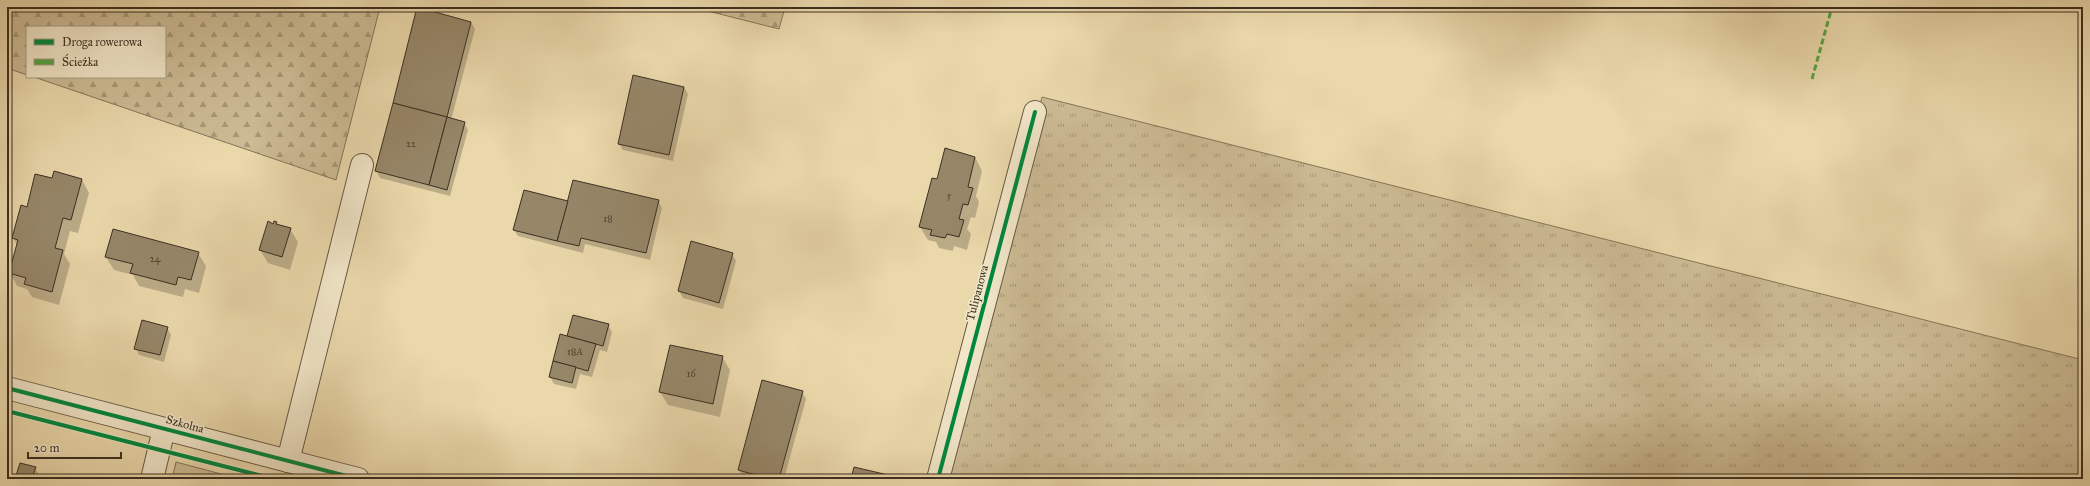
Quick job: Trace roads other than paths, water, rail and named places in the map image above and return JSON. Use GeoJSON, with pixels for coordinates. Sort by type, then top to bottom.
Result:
{"type":"FeatureCollection","features":[{"type":"Feature","properties":{"kind":"street","name":"Tulipanowa"},"geometry":{"type":"LineString","coordinates":[[938,479],[1036,112]]}},
{"type":"Feature","properties":{"kind":"street"},"geometry":{"type":"LineString","coordinates":[[288,462],[362,165]]}},
{"type":"Feature","properties":{"kind":"street","name":"Szkolna"},"geometry":{"type":"LineString","coordinates":[[7,388],[358,479]]}},
{"type":"Feature","properties":{"kind":"street"},"geometry":{"type":"LineString","coordinates":[[152,479],[164,428]]}}]}
